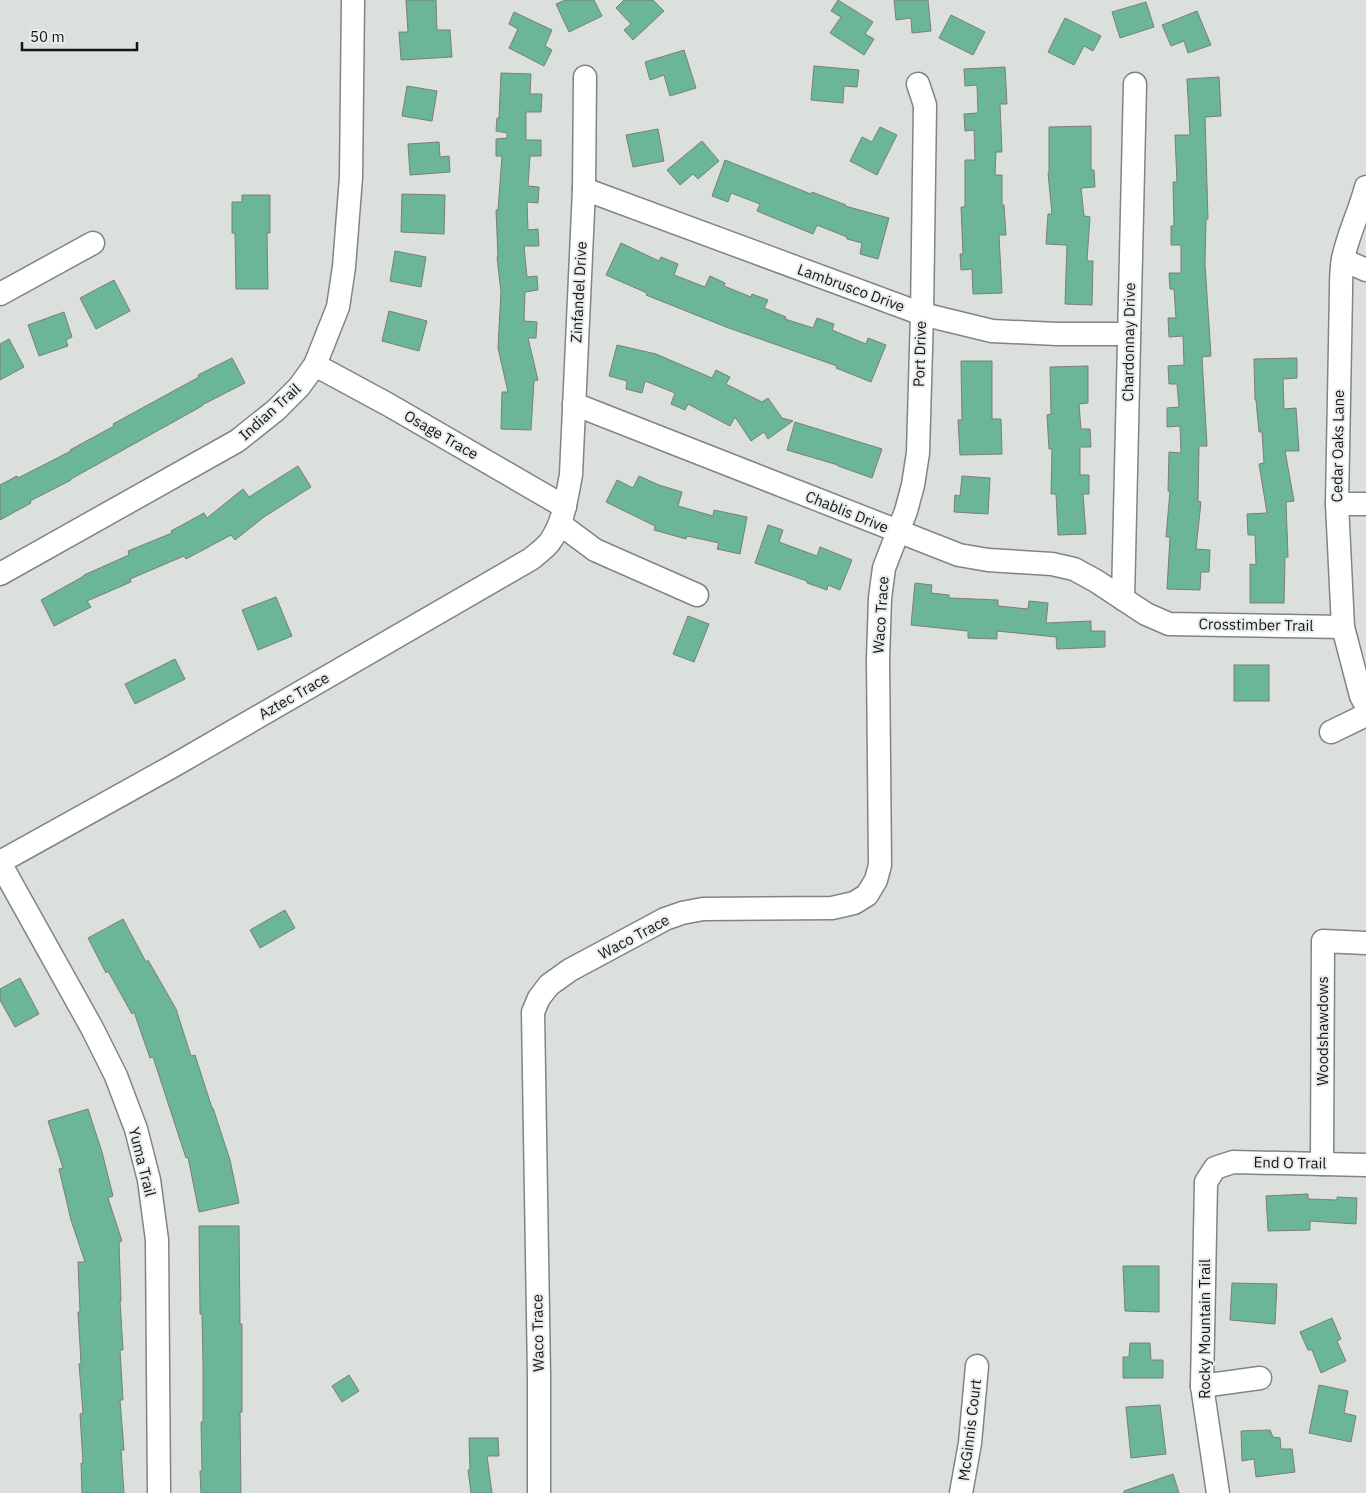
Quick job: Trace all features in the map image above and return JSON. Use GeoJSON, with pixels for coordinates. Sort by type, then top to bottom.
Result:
{"type":"FeatureCollection","features":[{"type":"Feature","properties":{"kind":"street","name":"Indian Trail"},"geometry":{"type":"LineString","coordinates":[[0,574],[237,441],[276,410],[299,387],[315,365],[338,307],[344,267],[351,176],[353,0]]}},
{"type":"Feature","properties":{"kind":"street","name":"Zinfandel Drive"},"geometry":{"type":"LineString","coordinates":[[563,516],[570,475],[574,404],[584,189],[585,77]]}},
{"type":"Feature","properties":{"kind":"street","name":"Port Drive"},"geometry":{"type":"LineString","coordinates":[[898,532],[913,486],[918,453],[925,105],[918,84]]}},
{"type":"Feature","properties":{"kind":"street","name":"Chardonnay Drive"},"geometry":{"type":"LineString","coordinates":[[1123,599],[1136,84]]}},
{"type":"Feature","properties":{"kind":"street","name":"Cedar Oaks Lane"},"geometry":{"type":"LineString","coordinates":[[1366,187],[1343,260],[1337,504],[1343,627],[1361,696],[1366,705]]}},
{"type":"Feature","properties":{"kind":"street","name":"Lambrusco Drive"},"geometry":{"type":"LineString","coordinates":[[584,189],[922,314],[992,331],[1057,334],[1129,334]]}},
{"type":"Feature","properties":{"kind":"street"},"geometry":{"type":"LineString","coordinates":[[0,294],[93,243]]}},
{"type":"Feature","properties":{"kind":"street"},"geometry":{"type":"LineString","coordinates":[[1343,260],[1366,270]]}},
{"type":"Feature","properties":{"kind":"street","name":"Osage Trace"},"geometry":{"type":"LineString","coordinates":[[315,365],[389,405],[563,516],[595,550],[697,595]]}},
{"type":"Feature","properties":{"kind":"street","name":"Chablis Drive"},"geometry":{"type":"LineString","coordinates":[[574,404],[959,555],[988,560],[1052,564],[1074,569],[1146,614],[1169,624]]}},
{"type":"Feature","properties":{"kind":"street"},"geometry":{"type":"LineString","coordinates":[[1337,504],[1366,504]]}},
{"type":"Feature","properties":{"kind":"street","name":"Aztec Trace"},"geometry":{"type":"LineString","coordinates":[[0,863],[173,766],[531,559],[548,544],[563,516]]}},
{"type":"Feature","properties":{"kind":"street","name":"Waco Trace"},"geometry":{"type":"LineString","coordinates":[[539,1493],[533,1012],[539,998],[549,985],[570,970],[665,919],[682,913],[703,909],[832,908],[854,903],[867,895],[876,880],[880,865],[878,659],[880,598],[884,568],[898,532]]}},
{"type":"Feature","properties":{"kind":"street","name":"Crosstimber Trail"},"geometry":{"type":"LineString","coordinates":[[1169,624],[1343,627]]}},
{"type":"Feature","properties":{"kind":"street"},"geometry":{"type":"LineString","coordinates":[[1331,732],[1366,714]]}},
{"type":"Feature","properties":{"kind":"street","name":"Yuma Trail"},"geometry":{"type":"LineString","coordinates":[[0,863],[92,1028],[116,1076],[136,1129],[150,1180],[157,1240],[159,1493]]}},
{"type":"Feature","properties":{"kind":"street","name":"Woodshawdows"},"geometry":{"type":"LineString","coordinates":[[1322,1164],[1323,941],[1366,943]]}},
{"type":"Feature","properties":{"kind":"street","name":"End O Trail"},"geometry":{"type":"LineString","coordinates":[[1215,1168],[1233,1162],[1366,1165]]}},
{"type":"Feature","properties":{"kind":"street","name":"Rocky Mountain Trail"},"geometry":{"type":"LineString","coordinates":[[1215,1168],[1206,1182],[1202,1386],[1218,1493]]}},
{"type":"Feature","properties":{"kind":"street","name":"McGinnis Court"},"geometry":{"type":"LineString","coordinates":[[962,1493],[970,1443],[977,1366]]}},
{"type":"Feature","properties":{"kind":"street"},"geometry":{"type":"LineString","coordinates":[[1202,1386],[1260,1378]]}},
{"type":"Feature","properties":{"kind":"building"},"geometry":{"type":"Polygon","coordinates":[[[406,0],[436,0],[437,30],[450,30],[452,57],[401,60],[399,32],[408,32],[406,0]]]}},
{"type":"Feature","properties":{"kind":"building"},"geometry":{"type":"Polygon","coordinates":[[[565,0],[594,0],[602,16],[569,32],[556,4],[565,0]]]}},
{"type":"Feature","properties":{"kind":"building"},"geometry":{"type":"Polygon","coordinates":[[[624,0],[653,0],[664,11],[633,40],[624,30],[631,24],[616,8],[624,0]]]}},
{"type":"Feature","properties":{"kind":"building"},"geometry":{"type":"Polygon","coordinates":[[[838,0],[873,22],[865,34],[874,39],[864,55],[830,33],[841,17],[831,11],[838,0]]]}},
{"type":"Feature","properties":{"kind":"building"},"geometry":{"type":"Polygon","coordinates":[[[894,0],[928,0],[931,31],[912,33],[911,18],[896,20],[894,0]]]}},
{"type":"Feature","properties":{"kind":"building"},"geometry":{"type":"Polygon","coordinates":[[[1146,2],[1154,27],[1120,38],[1112,12],[1146,2]]]}},
{"type":"Feature","properties":{"kind":"building"},"geometry":{"type":"Polygon","coordinates":[[[1197,11],[1211,45],[1188,53],[1184,41],[1171,46],[1162,25],[1197,11]]]}},
{"type":"Feature","properties":{"kind":"building"},"geometry":{"type":"Polygon","coordinates":[[[514,12],[552,30],[545,46],[552,50],[544,66],[509,48],[518,29],[509,24],[514,12]]]}},
{"type":"Feature","properties":{"kind":"building"},"geometry":{"type":"Polygon","coordinates":[[[951,15],[985,32],[973,55],[939,38],[951,15]]]}},
{"type":"Feature","properties":{"kind":"building"},"geometry":{"type":"Polygon","coordinates":[[[1065,18],[1101,36],[1093,51],[1084,46],[1074,65],[1048,52],[1065,18]]]}},
{"type":"Feature","properties":{"kind":"building"},"geometry":{"type":"Polygon","coordinates":[[[684,50],[696,88],[670,96],[664,75],[650,80],[645,62],[684,50]]]}},
{"type":"Feature","properties":{"kind":"building"},"geometry":{"type":"Polygon","coordinates":[[[814,66],[859,70],[857,87],[844,86],[843,103],[811,100],[814,66]]]}},
{"type":"Feature","properties":{"kind":"building"},"geometry":{"type":"Polygon","coordinates":[[[1005,67],[1007,104],[1000,104],[1002,152],[996,152],[995,175],[1002,175],[1002,205],[1004,205],[1006,235],[999,235],[1002,293],[973,294],[972,269],[961,270],[960,254],[963,254],[961,207],[965,207],[965,160],[975,160],[974,130],[965,131],[964,114],[978,113],[977,85],[965,86],[964,69],[1005,67]]]}},
{"type":"Feature","properties":{"kind":"building"},"geometry":{"type":"Polygon","coordinates":[[[501,73],[531,74],[530,94],[542,94],[541,112],[526,112],[526,140],[541,140],[541,156],[530,156],[528,186],[539,187],[538,203],[527,202],[528,230],[538,229],[539,246],[524,246],[527,277],[537,276],[538,290],[525,292],[524,321],[537,322],[536,338],[528,338],[538,380],[534,381],[531,430],[501,429],[502,392],[508,392],[498,348],[501,292],[497,257],[496,210],[498,210],[502,156],[496,156],[496,139],[507,138],[507,133],[496,131],[497,118],[499,118],[501,73]]]}},
{"type":"Feature","properties":{"kind":"building"},"geometry":{"type":"Polygon","coordinates":[[[1219,77],[1221,116],[1205,117],[1208,219],[1206,219],[1205,264],[1211,356],[1202,357],[1207,446],[1199,446],[1198,501],[1201,502],[1196,549],[1210,550],[1209,572],[1201,572],[1200,590],[1167,589],[1170,537],[1166,537],[1170,491],[1168,491],[1169,452],[1181,453],[1180,426],[1167,427],[1167,408],[1179,407],[1177,384],[1169,384],[1168,366],[1184,365],[1183,336],[1169,337],[1168,318],[1176,318],[1174,289],[1170,289],[1169,273],[1181,273],[1181,245],[1171,245],[1171,226],[1174,226],[1173,182],[1177,182],[1175,135],[1190,135],[1187,79],[1219,77]]]}},
{"type":"Feature","properties":{"kind":"building"},"geometry":{"type":"Polygon","coordinates":[[[407,86],[437,91],[432,121],[402,116],[407,86]]]}},
{"type":"Feature","properties":{"kind":"building"},"geometry":{"type":"Polygon","coordinates":[[[1091,126],[1091,170],[1094,170],[1095,187],[1081,188],[1084,216],[1090,217],[1087,261],[1093,261],[1092,305],[1065,304],[1067,245],[1046,244],[1048,214],[1052,214],[1048,173],[1049,127],[1091,126]]]}},
{"type":"Feature","properties":{"kind":"building"},"geometry":{"type":"Polygon","coordinates":[[[880,127],[897,135],[877,175],[850,161],[862,137],[872,142],[880,127]]]}},
{"type":"Feature","properties":{"kind":"building"},"geometry":{"type":"Polygon","coordinates":[[[658,129],[664,161],[633,167],[626,135],[658,129]]]}},
{"type":"Feature","properties":{"kind":"building"},"geometry":{"type":"Polygon","coordinates":[[[702,141],[719,161],[698,179],[693,174],[680,185],[667,170],[702,141]]]}},
{"type":"Feature","properties":{"kind":"building"},"geometry":{"type":"Polygon","coordinates":[[[439,142],[440,157],[449,156],[450,172],[410,175],[408,144],[439,142]]]}},
{"type":"Feature","properties":{"kind":"building"},"geometry":{"type":"Polygon","coordinates":[[[725,160],[811,194],[812,192],[845,206],[889,218],[878,259],[860,254],[862,243],[847,239],[847,237],[817,225],[813,234],[757,211],[760,204],[731,193],[728,202],[712,196],[725,160]]]}},
{"type":"Feature","properties":{"kind":"building"},"geometry":{"type":"Polygon","coordinates":[[[402,194],[445,195],[444,234],[401,232],[402,194]]]}},
{"type":"Feature","properties":{"kind":"building"},"geometry":{"type":"Polygon","coordinates":[[[242,195],[270,195],[270,233],[267,233],[268,289],[236,289],[235,233],[232,233],[232,202],[242,202],[242,195]]]}},
{"type":"Feature","properties":{"kind":"building"},"geometry":{"type":"Polygon","coordinates":[[[621,243],[659,261],[661,257],[678,264],[674,275],[705,287],[710,276],[725,283],[724,286],[751,297],[752,294],[768,300],[764,308],[786,317],[785,319],[813,328],[817,318],[834,324],[832,330],[866,344],[868,338],[886,345],[871,382],[836,368],[837,366],[726,327],[646,295],[647,293],[606,275],[621,243]]]}},
{"type":"Feature","properties":{"kind":"building"},"geometry":{"type":"Polygon","coordinates":[[[395,251],[426,257],[421,287],[390,281],[395,251]]]}},
{"type":"Feature","properties":{"kind":"building"},"geometry":{"type":"Polygon","coordinates":[[[114,280],[130,311],[96,329],[80,298],[114,280]]]}},
{"type":"Feature","properties":{"kind":"building"},"geometry":{"type":"Polygon","coordinates":[[[389,311],[427,321],[419,351],[382,341],[389,311]]]}},
{"type":"Feature","properties":{"kind":"building"},"geometry":{"type":"Polygon","coordinates":[[[64,312],[72,337],[66,340],[68,346],[39,356],[28,325],[64,312]]]}},
{"type":"Feature","properties":{"kind":"building"},"geometry":{"type":"Polygon","coordinates":[[[9,339],[24,367],[0,380],[0,344],[9,339]]]}},
{"type":"Feature","properties":{"kind":"building"},"geometry":{"type":"Polygon","coordinates":[[[617,345],[656,354],[712,378],[716,370],[730,377],[726,384],[762,402],[768,398],[782,418],[793,421],[768,439],[764,432],[751,441],[735,417],[730,426],[688,404],[685,410],[671,404],[675,393],[645,381],[642,393],[626,389],[627,381],[609,376],[617,345]]]}},
{"type":"Feature","properties":{"kind":"building"},"geometry":{"type":"Polygon","coordinates":[[[232,358],[245,383],[30,501],[31,503],[0,520],[0,485],[71,451],[114,426],[113,424],[199,377],[198,375],[232,358]]]}},
{"type":"Feature","properties":{"kind":"building"},"geometry":{"type":"Polygon","coordinates":[[[1297,358],[1297,378],[1283,379],[1284,409],[1296,408],[1299,451],[1285,451],[1294,501],[1286,502],[1288,557],[1285,557],[1284,603],[1250,603],[1250,564],[1256,565],[1255,535],[1248,535],[1247,514],[1267,513],[1259,464],[1264,463],[1262,432],[1259,432],[1255,400],[1254,359],[1297,358]]]}},
{"type":"Feature","properties":{"kind":"building"},"geometry":{"type":"Polygon","coordinates":[[[961,361],[992,361],[992,419],[1001,419],[1002,454],[960,455],[958,420],[962,420],[961,361]]]}},
{"type":"Feature","properties":{"kind":"building"},"geometry":{"type":"Polygon","coordinates":[[[1088,366],[1088,403],[1079,404],[1081,429],[1090,429],[1091,447],[1080,447],[1080,475],[1089,475],[1089,494],[1083,494],[1086,534],[1058,535],[1056,494],[1051,494],[1052,449],[1049,449],[1047,415],[1051,414],[1050,367],[1088,366]]]}},
{"type":"Feature","properties":{"kind":"building"},"geometry":{"type":"Polygon","coordinates":[[[795,422],[882,449],[872,478],[838,465],[787,450],[795,422]]]}},
{"type":"Feature","properties":{"kind":"building"},"geometry":{"type":"Polygon","coordinates":[[[298,466],[311,487],[264,517],[235,540],[231,535],[186,559],[184,556],[130,579],[131,582],[87,601],[91,607],[54,626],[41,600],[84,575],[129,555],[128,551],[172,533],[171,531],[204,513],[207,518],[243,489],[249,497],[298,466]]]}},
{"type":"Feature","properties":{"kind":"building"},"geometry":{"type":"Polygon","coordinates":[[[639,476],[682,492],[678,506],[713,516],[714,510],[747,517],[740,554],[717,549],[719,543],[687,536],[686,539],[654,530],[655,526],[606,502],[617,480],[633,488],[639,476]]]}},
{"type":"Feature","properties":{"kind":"building"},"geometry":{"type":"Polygon","coordinates":[[[962,476],[990,478],[988,514],[954,512],[955,495],[960,496],[962,476]]]}},
{"type":"Feature","properties":{"kind":"building"},"geometry":{"type":"Polygon","coordinates":[[[768,525],[783,530],[779,542],[817,556],[820,547],[852,560],[840,590],[828,585],[827,590],[755,563],[768,525]]]}},
{"type":"Feature","properties":{"kind":"building"},"geometry":{"type":"Polygon","coordinates":[[[915,583],[932,585],[931,593],[949,595],[949,598],[998,600],[998,606],[1028,609],[1029,601],[1048,603],[1046,623],[1091,621],[1091,631],[1105,631],[1105,647],[1057,649],[1056,637],[997,631],[997,639],[968,638],[968,631],[911,625],[915,583]]]}},
{"type":"Feature","properties":{"kind":"building"},"geometry":{"type":"Polygon","coordinates":[[[276,597],[292,636],[258,650],[242,610],[276,597]]]}},
{"type":"Feature","properties":{"kind":"building"},"geometry":{"type":"Polygon","coordinates":[[[688,616],[709,624],[694,662],[673,654],[688,616]]]}},
{"type":"Feature","properties":{"kind":"building"},"geometry":{"type":"Polygon","coordinates":[[[175,659],[185,679],[135,704],[125,684],[175,659]]]}},
{"type":"Feature","properties":{"kind":"building"},"geometry":{"type":"Polygon","coordinates":[[[1234,665],[1269,665],[1269,701],[1234,701],[1234,665]]]}},
{"type":"Feature","properties":{"kind":"building"},"geometry":{"type":"Polygon","coordinates":[[[285,910],[295,928],[260,948],[250,930],[285,910]]]}},
{"type":"Feature","properties":{"kind":"building"},"geometry":{"type":"Polygon","coordinates":[[[123,919],[146,962],[148,960],[176,1009],[191,1056],[195,1055],[230,1160],[239,1203],[199,1212],[188,1157],[186,1158],[153,1057],[150,1058],[134,1012],[132,1014],[108,971],[106,973],[88,938],[123,919]]]}},
{"type":"Feature","properties":{"kind":"building"},"geometry":{"type":"Polygon","coordinates":[[[20,978],[39,1014],[15,1027],[0,1000],[0,989],[20,978]]]}},
{"type":"Feature","properties":{"kind":"building"},"geometry":{"type":"Polygon","coordinates":[[[88,1109],[102,1152],[113,1196],[108,1198],[122,1241],[119,1242],[123,1350],[120,1350],[123,1400],[120,1400],[124,1450],[121,1450],[124,1493],[82,1493],[81,1463],[83,1463],[80,1414],[83,1413],[79,1364],[81,1363],[78,1262],[85,1262],[71,1220],[59,1169],[63,1168],[48,1121],[88,1109]]]}},
{"type":"Feature","properties":{"kind":"building"},"geometry":{"type":"Polygon","coordinates":[[[1308,1194],[1308,1199],[1337,1200],[1337,1197],[1357,1198],[1356,1224],[1310,1221],[1310,1230],[1268,1231],[1266,1196],[1308,1194]]]}},
{"type":"Feature","properties":{"kind":"building"},"geometry":{"type":"Polygon","coordinates":[[[199,1226],[239,1226],[240,1324],[242,1324],[241,1493],[201,1493],[203,1363],[202,1314],[200,1314],[199,1226]]]}},
{"type":"Feature","properties":{"kind":"building"},"geometry":{"type":"Polygon","coordinates":[[[1123,1266],[1159,1266],[1159,1312],[1125,1311],[1123,1266]]]}},
{"type":"Feature","properties":{"kind":"building"},"geometry":{"type":"Polygon","coordinates":[[[1232,1283],[1277,1284],[1275,1324],[1230,1320],[1232,1283]]]}},
{"type":"Feature","properties":{"kind":"building"},"geometry":{"type":"Polygon","coordinates":[[[1332,1318],[1341,1339],[1337,1341],[1346,1361],[1321,1373],[1312,1350],[1308,1350],[1300,1332],[1332,1318]]]}},
{"type":"Feature","properties":{"kind":"building"},"geometry":{"type":"Polygon","coordinates":[[[1130,1343],[1150,1343],[1151,1360],[1163,1360],[1163,1378],[1123,1378],[1123,1357],[1129,1357],[1130,1343]]]}},
{"type":"Feature","properties":{"kind":"building"},"geometry":{"type":"Polygon","coordinates":[[[349,1375],[359,1391],[342,1402],[332,1386],[349,1375]]]}},
{"type":"Feature","properties":{"kind":"building"},"geometry":{"type":"Polygon","coordinates":[[[1319,1385],[1348,1391],[1344,1413],[1356,1416],[1351,1442],[1309,1433],[1319,1385]]]}},
{"type":"Feature","properties":{"kind":"building"},"geometry":{"type":"Polygon","coordinates":[[[1160,1405],[1166,1454],[1131,1458],[1126,1407],[1160,1405]]]}},
{"type":"Feature","properties":{"kind":"building"},"geometry":{"type":"Polygon","coordinates":[[[1270,1430],[1273,1437],[1280,1438],[1281,1449],[1292,1449],[1295,1472],[1256,1477],[1254,1459],[1242,1461],[1241,1431],[1270,1430]]]}},
{"type":"Feature","properties":{"kind":"building"},"geometry":{"type":"Polygon","coordinates":[[[469,1438],[498,1438],[499,1456],[487,1456],[492,1493],[471,1493],[468,1470],[470,1470],[469,1438]]]}},
{"type":"Feature","properties":{"kind":"building"},"geometry":{"type":"Polygon","coordinates":[[[1173,1474],[1179,1493],[1124,1493],[1124,1491],[1173,1474]]]}}]}
